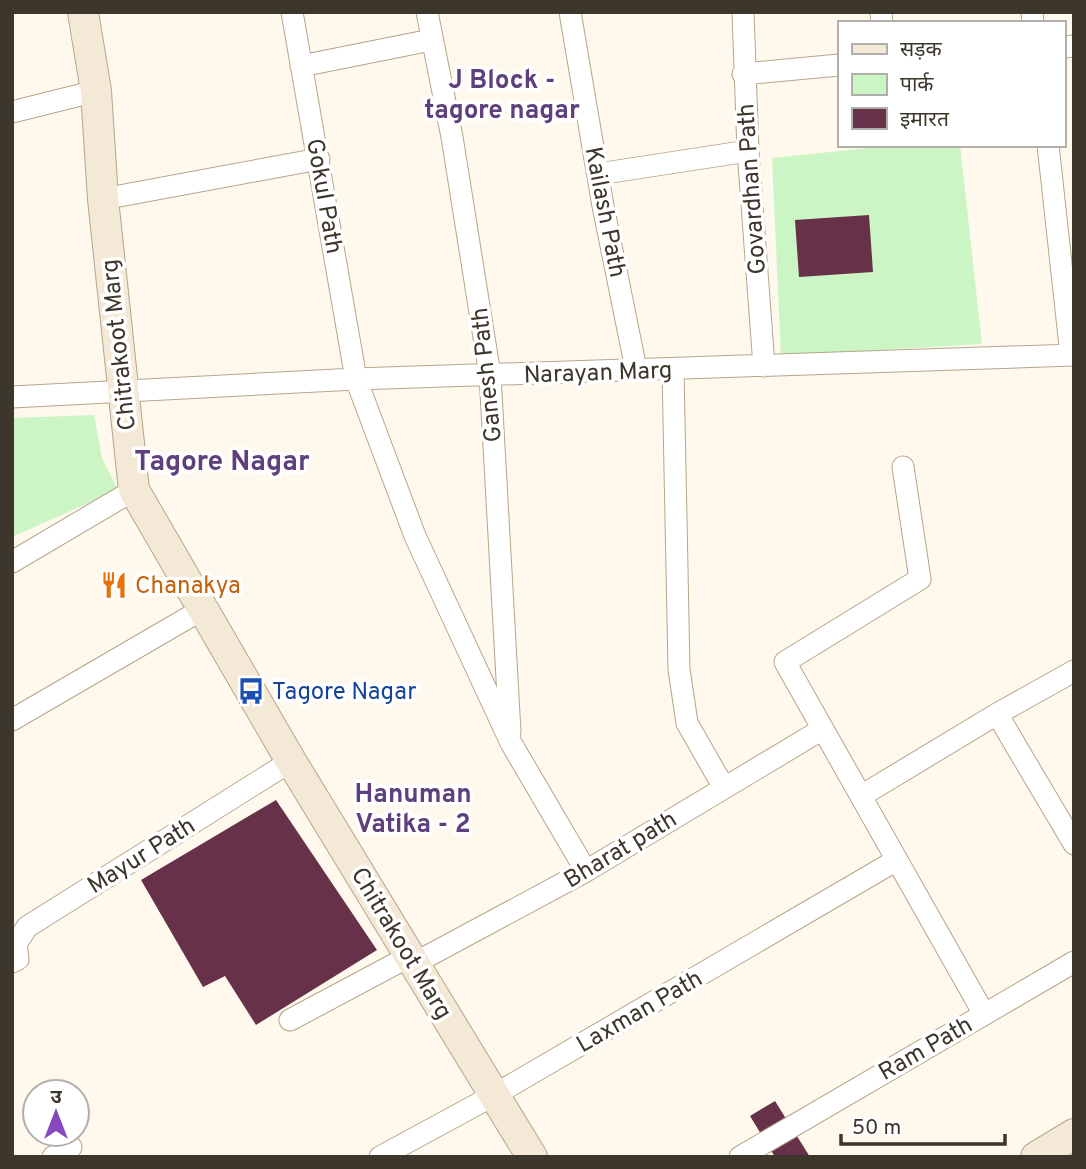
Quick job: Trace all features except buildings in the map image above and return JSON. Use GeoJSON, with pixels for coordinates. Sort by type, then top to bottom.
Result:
{"type":"FeatureCollection","features":[{"type":"Feature","properties":{"kind":"street","name":"Chitrakoot Marg"},"geometry":{"type":"LineString","coordinates":[[83,12],[96,91],[103,199],[134,490],[291,761],[532,1157]]}},
{"type":"Feature","properties":{"kind":"street","name":"Gokul Path"},"geometry":{"type":"LineString","coordinates":[[292,12],[356,379],[415,536],[511,743],[586,870]]}},
{"type":"Feature","properties":{"kind":"street","name":"Ganesh Path"},"geometry":{"type":"LineString","coordinates":[[427,12],[452,137],[490,375],[511,743]]}},
{"type":"Feature","properties":{"kind":"street","name":"Kailash Path"},"geometry":{"type":"LineString","coordinates":[[570,12],[636,369]]}},
{"type":"Feature","properties":{"kind":"street","name":"Govardhan Path"},"geometry":{"type":"LineString","coordinates":[[743,12],[743,74],[764,366]]}},
{"type":"Feature","properties":{"kind":"street"},"geometry":{"type":"LineString","coordinates":[[301,66],[431,40]]}},
{"type":"Feature","properties":{"kind":"street"},"geometry":{"type":"LineString","coordinates":[[743,74],[838,65]]}},
{"type":"Feature","properties":{"kind":"street"},"geometry":{"type":"LineString","coordinates":[[12,112],[96,91]]}},
{"type":"Feature","properties":{"kind":"street"},"geometry":{"type":"LineString","coordinates":[[1049,147],[1065,202],[1072,355]]}},
{"type":"Feature","properties":{"kind":"street"},"geometry":{"type":"LineString","coordinates":[[598,174],[748,151]]}},
{"type":"Feature","properties":{"kind":"street"},"geometry":{"type":"LineString","coordinates":[[103,199],[319,159]]}},
{"type":"Feature","properties":{"kind":"street","name":"Narayan Marg"},"geometry":{"type":"LineString","coordinates":[[12,397],[356,379],[1072,355]]}},
{"type":"Feature","properties":{"kind":"street"},"geometry":{"type":"LineString","coordinates":[[673,369],[679,669],[687,723],[723,786]]}},
{"type":"Feature","properties":{"kind":"street"},"geometry":{"type":"LineString","coordinates":[[903,467],[920,579],[785,662],[895,861],[984,1014]]}},
{"type":"Feature","properties":{"kind":"street"},"geometry":{"type":"LineString","coordinates":[[12,562],[134,490]]}},
{"type":"Feature","properties":{"kind":"street"},"geometry":{"type":"LineString","coordinates":[[12,720],[204,609]]}},
{"type":"Feature","properties":{"kind":"street"},"geometry":{"type":"LineString","coordinates":[[861,796],[1074,671]]}},
{"type":"Feature","properties":{"kind":"street"},"geometry":{"type":"LineString","coordinates":[[997,714],[1074,844]]}},
{"type":"Feature","properties":{"kind":"street","name":"Bharat path"},"geometry":{"type":"LineString","coordinates":[[290,1020],[586,870],[821,730]]}},
{"type":"Feature","properties":{"kind":"street","name":"Mayur Path"},"geometry":{"type":"LineString","coordinates":[[12,962],[18,959],[16,944],[27,927],[291,761]]}},
{"type":"Feature","properties":{"kind":"street","name":"Laxman Path"},"geometry":{"type":"LineString","coordinates":[[380,1157],[496,1094],[895,861]]}},
{"type":"Feature","properties":{"kind":"street","name":"Ram Path"},"geometry":{"type":"LineString","coordinates":[[740,1157],[1074,962]]}},
{"type":"Feature","properties":{"kind":"street"},"geometry":{"type":"LineString","coordinates":[[1036,1157],[1074,1134]]}},
{"type":"Feature","properties":{"kind":"green space"},"geometry":{"type":"Polygon","coordinates":[[[879,147],[960,147],[982,344],[781,356],[772,158],[879,147]]]}},
{"type":"Feature","properties":{"kind":"green space"},"geometry":{"type":"Polygon","coordinates":[[[94,415],[102,458],[118,490],[12,537],[12,418],[94,415]]]}},
{"type":"Feature","properties":{"kind":"place","name":"Chanakya"},"geometry":{"type":"Point","coordinates":[114,585]}},
{"type":"Feature","properties":{"kind":"place","name":"Tagore Nagar"},"geometry":{"type":"Point","coordinates":[251,691]}},
{"type":"Feature","properties":{"kind":"district","name":"J Block - tagore nagar"},"geometry":{"type":"Point","coordinates":[502,94]}},
{"type":"Feature","properties":{"kind":"district","name":"Tagore Nagar"},"geometry":{"type":"Point","coordinates":[222,460]}},
{"type":"Feature","properties":{"kind":"district","name":"Hanuman Vatika - 2"},"geometry":{"type":"Point","coordinates":[413,808]}}]}
